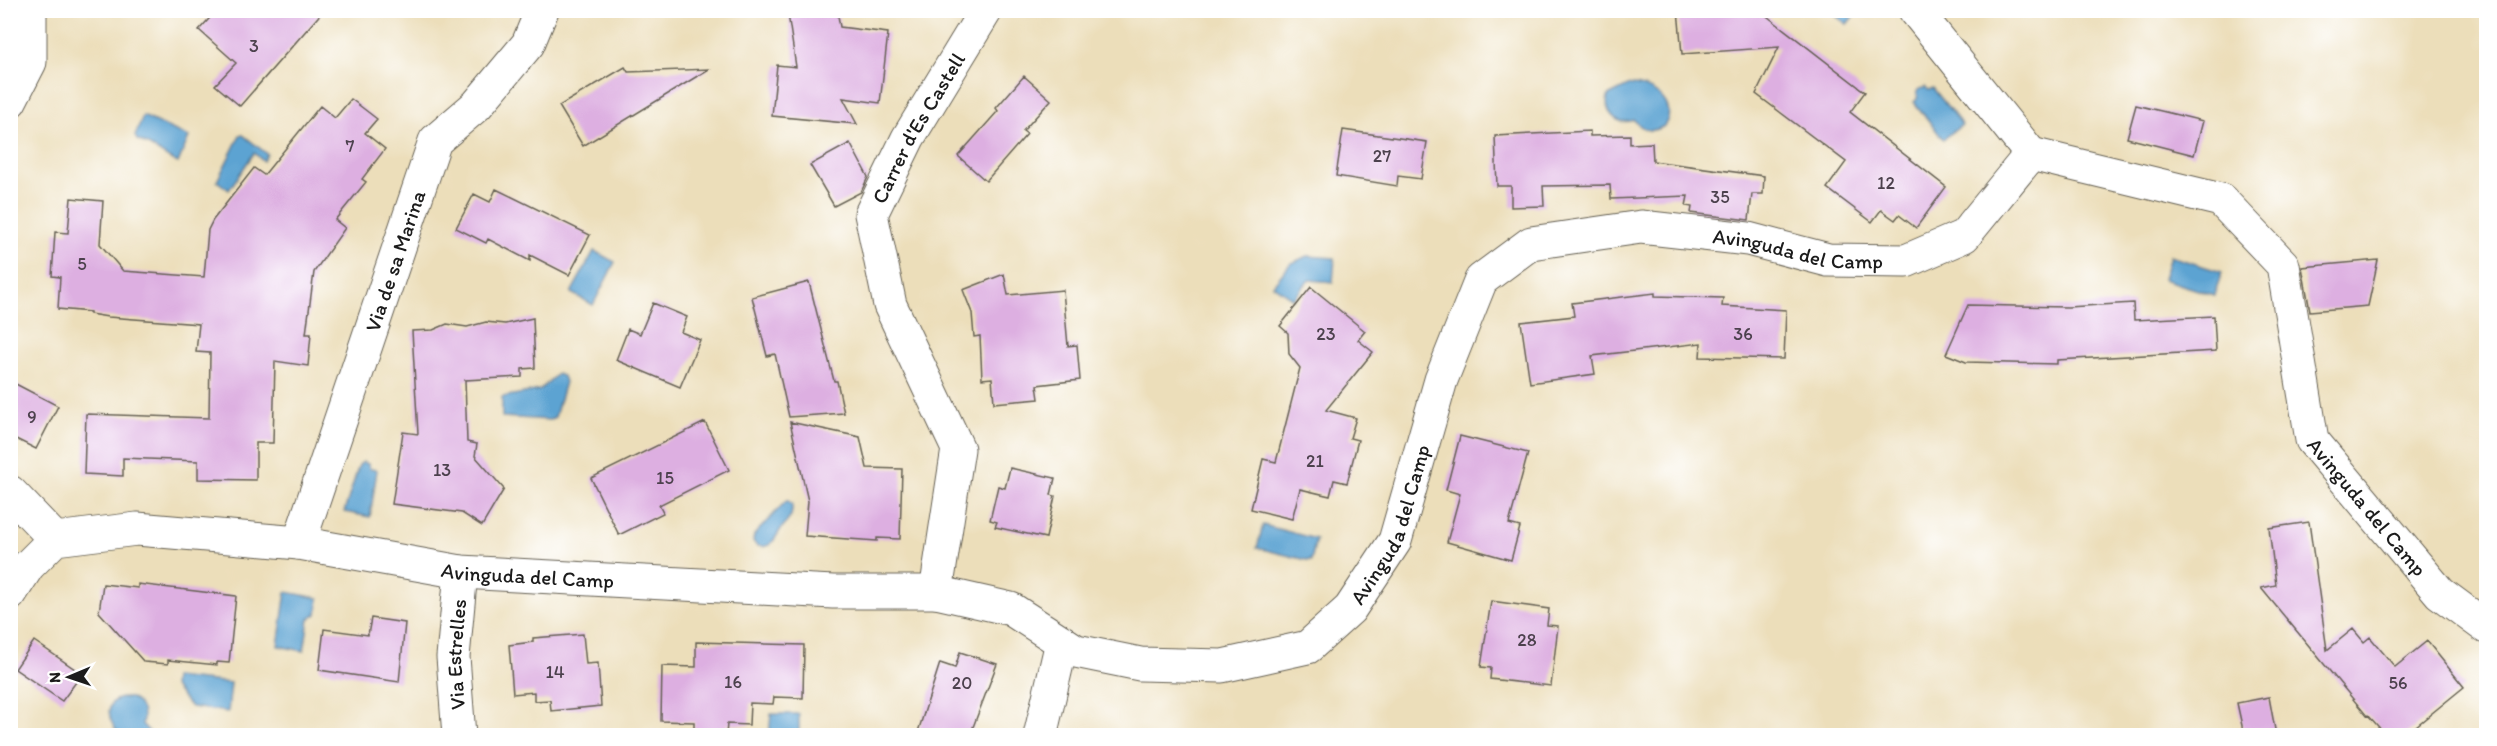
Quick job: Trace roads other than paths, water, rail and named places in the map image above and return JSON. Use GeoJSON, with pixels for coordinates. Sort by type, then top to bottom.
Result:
{"type":"FeatureCollection","features":[{"type":"Feature","properties":{"kind":"street"},"geometry":{"type":"LineString","coordinates":[[10,101],[30,62],[30,10]]}},
{"type":"Feature","properties":{"kind":"street","name":"Via de sa Marina"},"geometry":{"type":"LineString","coordinates":[[299,543],[435,141],[477,105],[528,44],[542,10]]}},
{"type":"Feature","properties":{"kind":"street","name":"Carrer d'Es Castell"},"geometry":{"type":"LineString","coordinates":[[936,592],[958,449],[890,305],[871,214],[908,138],[986,10]]}},
{"type":"Feature","properties":{"kind":"street"},"geometry":{"type":"LineString","coordinates":[[1915,10],[2031,154]]}},
{"type":"Feature","properties":{"kind":"street","name":"Avinguda del Camp"},"geometry":{"type":"LineString","coordinates":[[54,539],[137,529],[299,543],[461,572],[833,592],[936,592],[1011,609],[1076,651],[1140,664],[1222,666],[1308,647],[1350,609],[1395,541],[1441,380],[1481,280],[1531,243],[1641,227],[1748,239],[1828,260],[1906,261],[1964,236],[2031,154],[2221,200],[2283,265],[2312,440],[2440,593],[2487,627]]}},
{"type":"Feature","properties":{"kind":"street"},"geometry":{"type":"LineString","coordinates":[[10,492],[54,539],[28,566],[10,594]]}},
{"type":"Feature","properties":{"kind":"street","name":"Via Estrelles"},"geometry":{"type":"LineString","coordinates":[[459,735],[453,657],[461,572]]}},
{"type":"Feature","properties":{"kind":"street"},"geometry":{"type":"LineString","coordinates":[[1041,735],[1062,642]]}},
{"type":"Feature","properties":{"kind":"water"},"geometry":{"type":"Polygon","coordinates":[[[1858,10],[1847,24],[1829,11],[1858,10]]]}},
{"type":"Feature","properties":{"kind":"water"},"geometry":{"type":"Polygon","coordinates":[[[1630,85],[1654,92],[1666,103],[1668,118],[1664,126],[1648,130],[1634,120],[1622,121],[1613,117],[1608,108],[1608,96],[1630,85]]]}},
{"type":"Feature","properties":{"kind":"water"},"geometry":{"type":"Polygon","coordinates":[[[1925,87],[1929,90],[1933,88],[1962,125],[1943,139],[1914,102],[1917,99],[1918,90],[1925,87]]]}},
{"type":"Feature","properties":{"kind":"water"},"geometry":{"type":"Polygon","coordinates":[[[143,116],[189,137],[178,163],[137,140],[135,136],[143,116]]]}},
{"type":"Feature","properties":{"kind":"water"},"geometry":{"type":"Polygon","coordinates":[[[240,135],[267,154],[263,161],[254,153],[229,190],[217,181],[240,135]]]}},
{"type":"Feature","properties":{"kind":"water"},"geometry":{"type":"Polygon","coordinates":[[[594,251],[615,262],[593,305],[571,293],[594,251]]]}},
{"type":"Feature","properties":{"kind":"water"},"geometry":{"type":"Polygon","coordinates":[[[1307,256],[1335,258],[1333,282],[1309,280],[1293,299],[1273,285],[1290,264],[1307,256]]]}},
{"type":"Feature","properties":{"kind":"water"},"geometry":{"type":"Polygon","coordinates":[[[2170,256],[2222,272],[2214,295],[2163,279],[2170,256]]]}},
{"type":"Feature","properties":{"kind":"water"},"geometry":{"type":"Polygon","coordinates":[[[557,374],[563,376],[565,382],[555,417],[550,420],[502,417],[502,397],[540,390],[557,374]]]}},
{"type":"Feature","properties":{"kind":"water"},"geometry":{"type":"Polygon","coordinates":[[[363,462],[368,464],[370,469],[377,470],[370,517],[344,512],[359,465],[363,462]]]}},
{"type":"Feature","properties":{"kind":"water"},"geometry":{"type":"Polygon","coordinates":[[[787,500],[792,504],[792,512],[788,520],[769,545],[756,545],[753,541],[754,535],[787,500]]]}},
{"type":"Feature","properties":{"kind":"water"},"geometry":{"type":"Polygon","coordinates":[[[1263,525],[1316,539],[1311,561],[1257,548],[1263,525]]]}},
{"type":"Feature","properties":{"kind":"water"},"geometry":{"type":"Polygon","coordinates":[[[286,592],[319,598],[317,614],[309,619],[304,651],[278,646],[286,592]]]}},
{"type":"Feature","properties":{"kind":"water"},"geometry":{"type":"Polygon","coordinates":[[[174,677],[231,683],[228,712],[191,707],[173,686],[174,677]]]}},
{"type":"Feature","properties":{"kind":"water"},"geometry":{"type":"Polygon","coordinates":[[[121,698],[131,698],[140,706],[143,712],[142,724],[152,735],[120,735],[112,723],[109,710],[111,705],[121,698]]]}},
{"type":"Feature","properties":{"kind":"water"},"geometry":{"type":"Polygon","coordinates":[[[771,714],[799,714],[799,735],[769,735],[771,714]]]}}]}
